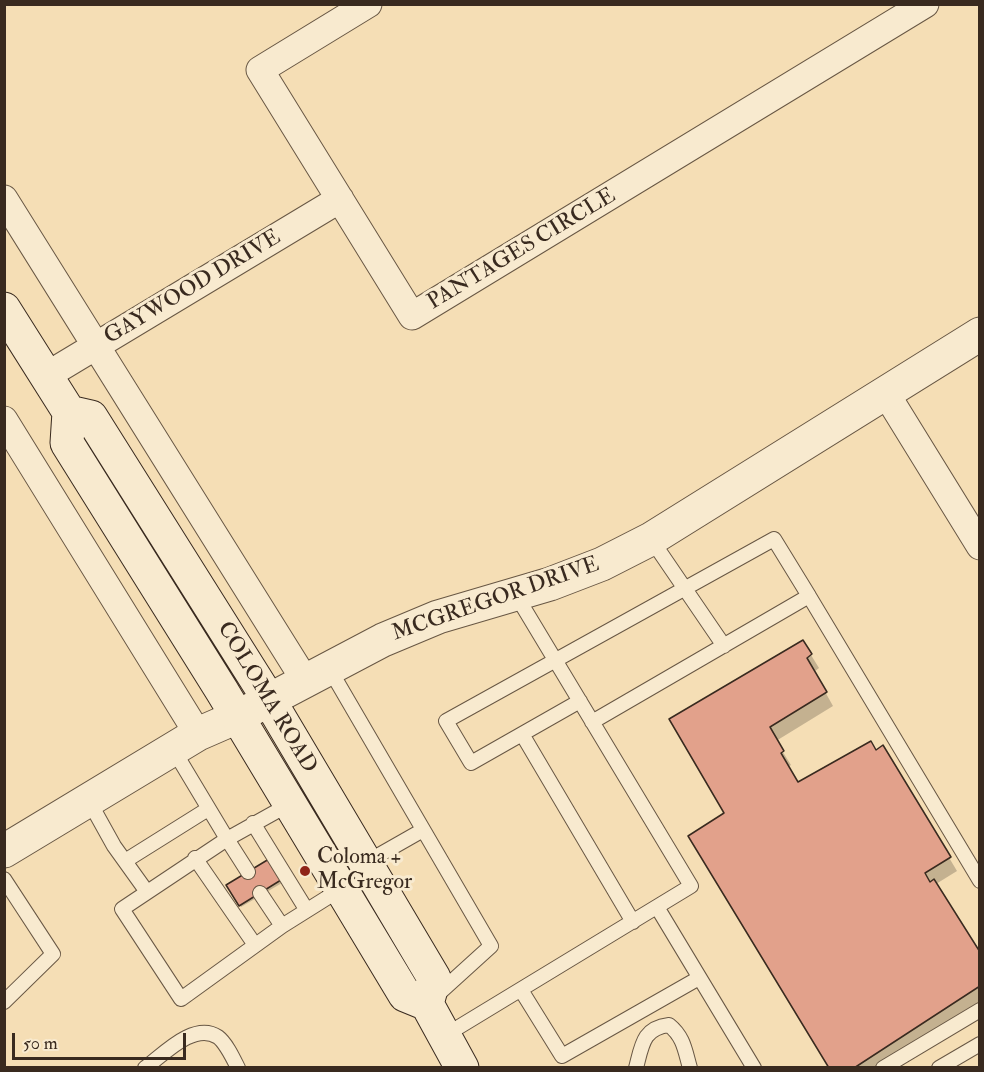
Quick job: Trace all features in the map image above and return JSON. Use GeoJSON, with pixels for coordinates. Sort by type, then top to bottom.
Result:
{"type":"FeatureCollection","features":[{"type":"Feature","properties":{"kind":"main road"},"geometry":{"type":"LineString","coordinates":[[4,309],[69,412]]}},
{"type":"Feature","properties":{"kind":"main road","name":"MCGREGOR DRIVE"},"geometry":{"type":"LineString","coordinates":[[4,851],[185,742],[383,640],[438,617],[550,584],[602,564],[651,539],[980,334]]}},
{"type":"Feature","properties":{"kind":"main road","name":"COLOMA ROAD"},"geometry":{"type":"LineString","coordinates":[[69,412],[91,417],[269,700],[434,978],[427,1004],[405,995],[288,805],[237,717],[67,443],[69,412]]}},
{"type":"Feature","properties":{"kind":"main road"},"geometry":{"type":"LineString","coordinates":[[427,1004],[454,1058]]}},
{"type":"Feature","properties":{"kind":"street","name":"PANTAGES CIRCLE"},"geometry":{"type":"LineString","coordinates":[[368,4],[260,70],[412,316],[925,4]]}},
{"type":"Feature","properties":{"kind":"street","name":"COLOMA ROAD"},"geometry":{"type":"LineString","coordinates":[[4,199],[98,345],[318,675]]}},
{"type":"Feature","properties":{"kind":"street","name":"GAYWOOD DRIVE"},"geometry":{"type":"LineString","coordinates":[[46,376],[340,199]]}},
{"type":"Feature","properties":{"kind":"street"},"geometry":{"type":"LineString","coordinates":[[885,392],[980,546]]}},
{"type":"Feature","properties":{"kind":"street"},"geometry":{"type":"LineString","coordinates":[[4,420],[185,742]]}},
{"type":"Feature","properties":{"kind":"lane"},"geometry":{"type":"LineString","coordinates":[[651,539],[687,588],[724,646]]}},
{"type":"Feature","properties":{"kind":"lane"},"geometry":{"type":"LineString","coordinates":[[580,701],[471,763],[446,721],[774,539],[980,881]]}},
{"type":"Feature","properties":{"kind":"lane"},"geometry":{"type":"LineString","coordinates":[[454,1058],[521,990],[691,886],[515,593]]}},
{"type":"Feature","properties":{"kind":"lane"},"geometry":{"type":"LineString","coordinates":[[592,722],[809,596]]}},
{"type":"Feature","properties":{"kind":"lane"},"geometry":{"type":"LineString","coordinates":[[318,675],[423,830],[491,946],[427,1004]]}},
{"type":"Feature","properties":{"kind":"lane"},"geometry":{"type":"LineString","coordinates":[[522,734],[633,922]]}},
{"type":"Feature","properties":{"kind":"lane"},"geometry":{"type":"LineString","coordinates":[[185,742],[208,809],[248,872]]}},
{"type":"Feature","properties":{"kind":"lane"},"geometry":{"type":"LineString","coordinates":[[89,800],[125,861],[147,892]]}},
{"type":"Feature","properties":{"kind":"lane"},"geometry":{"type":"LineString","coordinates":[[288,805],[195,858],[122,909],[181,999],[306,909],[341,889]]}},
{"type":"Feature","properties":{"kind":"lane"},"geometry":{"type":"LineString","coordinates":[[125,861],[208,809]]}},
{"type":"Feature","properties":{"kind":"lane"},"geometry":{"type":"LineString","coordinates":[[253,823],[306,909]]}},
{"type":"Feature","properties":{"kind":"lane"},"geometry":{"type":"LineString","coordinates":[[365,863],[423,830]]}},
{"type":"Feature","properties":{"kind":"lane"},"geometry":{"type":"LineString","coordinates":[[195,858],[255,945]]}},
{"type":"Feature","properties":{"kind":"lane"},"geometry":{"type":"LineString","coordinates":[[4,879],[53,954],[4,1002]]}},
{"type":"Feature","properties":{"kind":"lane"},"geometry":{"type":"LineString","coordinates":[[260,892],[282,926]]}},
{"type":"Feature","properties":{"kind":"lane"},"geometry":{"type":"LineString","coordinates":[[657,907],[754,1068]]}},
{"type":"Feature","properties":{"kind":"lane"},"geometry":{"type":"LineString","coordinates":[[521,990],[563,1062],[699,978]]}},
{"type":"Feature","properties":{"kind":"lane"},"geometry":{"type":"LineString","coordinates":[[883,1068],[980,1010]]}},
{"type":"Feature","properties":{"kind":"lane"},"geometry":{"type":"LineString","coordinates":[[636,1068],[642,1040],[658,1026],[669,1025],[677,1032],[684,1044],[690,1068]]}},
{"type":"Feature","properties":{"kind":"lane"},"geometry":{"type":"LineString","coordinates":[[145,1068],[183,1040],[208,1032],[220,1038],[238,1068]]}},
{"type":"Feature","properties":{"kind":"lane"},"geometry":{"type":"LineString","coordinates":[[939,1068],[980,1044]]}},
{"type":"Feature","properties":{"kind":"building"},"geometry":{"type":"Polygon","coordinates":[[[803,640],[812,654],[807,658],[827,692],[770,727],[784,751],[781,753],[798,782],[871,741],[876,750],[883,745],[951,857],[925,873],[930,882],[934,879],[980,952],[980,986],[854,1068],[829,1068],[688,836],[724,813],[669,719],[803,640]]]}},
{"type":"Feature","properties":{"kind":"building"},"geometry":{"type":"Polygon","coordinates":[[[269,859],[281,880],[239,906],[226,885],[269,859]]]}},
{"type":"Feature","properties":{"kind":"place","name":"Coloma + McGregor"},"geometry":{"type":"Point","coordinates":[305,871]}}]}
